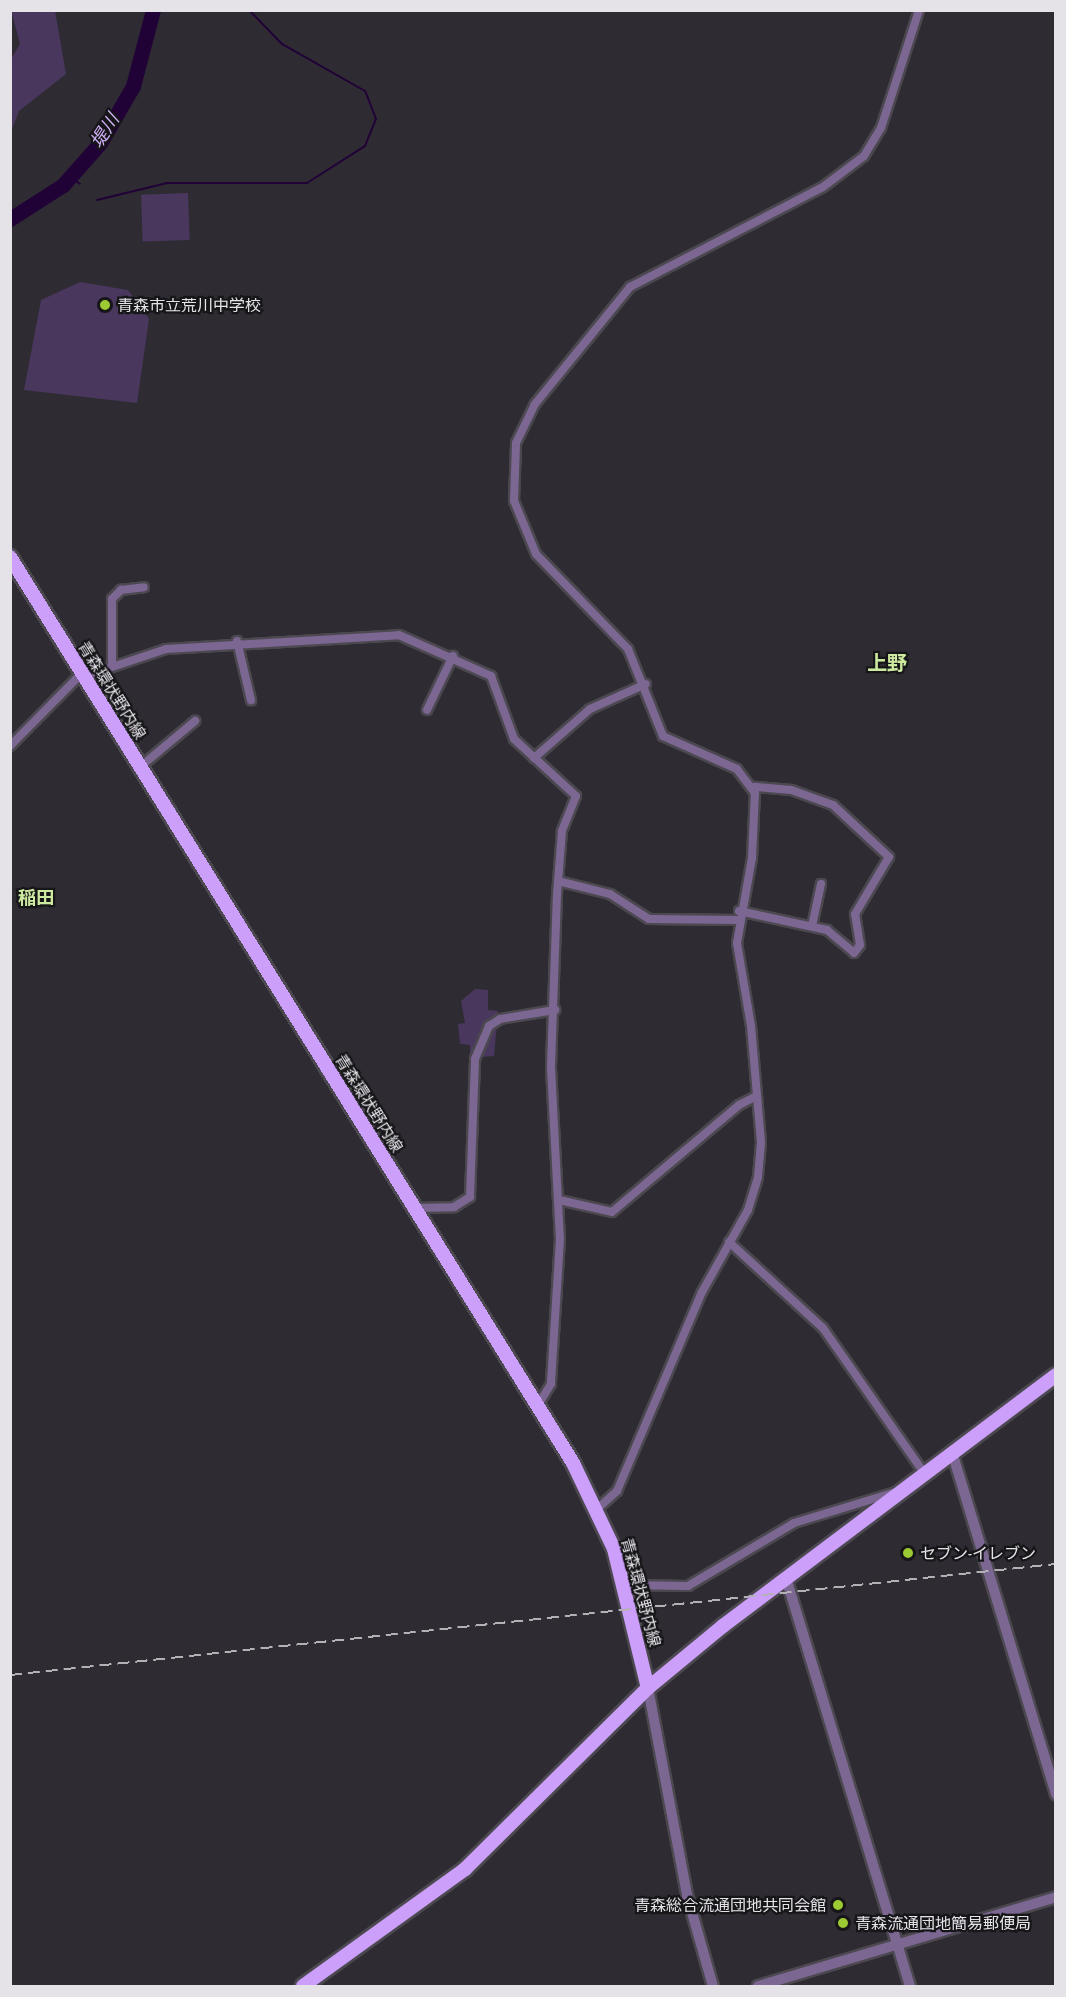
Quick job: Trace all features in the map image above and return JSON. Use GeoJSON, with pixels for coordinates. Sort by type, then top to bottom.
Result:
{"type":"FeatureCollection","features":[{"type":"Feature","properties":{"kind":"main road","name":"青森環状野内線"},"geometry":{"type":"LineString","coordinates":[[10,557],[415,1208],[537,1406],[597,1509],[626,1585],[648,1688]]}},
{"type":"Feature","properties":{"kind":"main road","name":"青森環状野内線"},"geometry":{"type":"LineString","coordinates":[[305,1986],[465,1869],[648,1688],[786,1578],[1056,1375]]}},
{"type":"Feature","properties":{"kind":"street"},"geometry":{"type":"LineString","coordinates":[[558,881],[610,894],[649,919],[738,916],[812,926],[832,933],[849,952],[857,951],[855,914],[889,856],[833,805],[791,790],[754,787],[730,764],[663,736],[646,684],[621,640],[559,582],[530,542],[513,489],[520,430],[546,388],[630,287],[853,168],[882,128],[919,10]]}},
{"type":"Feature","properties":{"kind":"street"},"geometry":{"type":"LineString","coordinates":[[111,663],[112,599],[121,590],[144,587]]}},
{"type":"Feature","properties":{"kind":"street"},"geometry":{"type":"LineString","coordinates":[[10,746],[83,675],[111,663],[166,649],[237,642],[399,635],[453,656],[491,676],[509,732],[576,796],[562,831],[558,881],[555,1010],[551,1068],[559,1200],[551,1384],[537,1406]]}},
{"type":"Feature","properties":{"kind":"street"},"geometry":{"type":"LineString","coordinates":[[237,642],[251,700]]}},
{"type":"Feature","properties":{"kind":"street"},"geometry":{"type":"LineString","coordinates":[[426,711],[453,656]]}},
{"type":"Feature","properties":{"kind":"street"},"geometry":{"type":"LineString","coordinates":[[534,758],[590,709],[646,684]]}},
{"type":"Feature","properties":{"kind":"street"},"geometry":{"type":"LineString","coordinates":[[140,767],[195,721]]}},
{"type":"Feature","properties":{"kind":"street"},"geometry":{"type":"LineString","coordinates":[[597,1509],[617,1491],[702,1292],[748,1210],[760,1164],[738,916],[752,858],[754,787]]}},
{"type":"Feature","properties":{"kind":"street"},"geometry":{"type":"LineString","coordinates":[[812,926],[821,884]]}},
{"type":"Feature","properties":{"kind":"street"},"geometry":{"type":"LineString","coordinates":[[415,1208],[454,1207],[470,1197],[476,1059],[489,1026],[500,1019],[555,1010]]}},
{"type":"Feature","properties":{"kind":"street"},"geometry":{"type":"LineString","coordinates":[[559,1200],[612,1212],[739,1105],[755,1097]]}},
{"type":"Feature","properties":{"kind":"street"},"geometry":{"type":"LineString","coordinates":[[729,1242],[823,1328],[924,1473]]}},
{"type":"Feature","properties":{"kind":"street"},"geometry":{"type":"LineString","coordinates":[[952,1452],[1056,1795]]}},
{"type":"Feature","properties":{"kind":"street"},"geometry":{"type":"LineString","coordinates":[[626,1585],[688,1586],[794,1523],[901,1491]]}},
{"type":"Feature","properties":{"kind":"street"},"geometry":{"type":"LineString","coordinates":[[786,1578],[910,1986]]}},
{"type":"Feature","properties":{"kind":"street"},"geometry":{"type":"LineString","coordinates":[[648,1688],[687,1895],[713,1986]]}},
{"type":"Feature","properties":{"kind":"street"},"geometry":{"type":"LineString","coordinates":[[758,1986],[1056,1897]]}},
{"type":"Feature","properties":{"kind":"shaded area"},"geometry":{"type":"Polygon","coordinates":[[[11,10],[55,11],[66,74],[19,111],[12,129],[11,59],[20,44],[11,10]]]}},
{"type":"Feature","properties":{"kind":"shaded area"},"geometry":{"type":"Polygon","coordinates":[[[188,193],[190,240],[143,242],[141,195],[188,193]]]}},
{"type":"Feature","properties":{"kind":"shaded area"},"geometry":{"type":"Polygon","coordinates":[[[80,282],[128,290],[149,319],[137,403],[24,390],[41,300],[80,282]]]}},
{"type":"Feature","properties":{"kind":"shaded area"},"geometry":{"type":"Polygon","coordinates":[[[475,989],[488,990],[488,1010],[498,1011],[494,1056],[470,1058],[470,1045],[460,1044],[458,1024],[465,1023],[461,1001],[475,989]]]}},
{"type":"Feature","properties":{"kind":"waterway","name":"堤川"},"geometry":{"type":"LineString","coordinates":[[10,219],[63,185],[100,143],[133,86],[153,10]]}},
{"type":"Feature","properties":{"kind":"waterway"},"geometry":{"type":"LineString","coordinates":[[97,200],[167,183],[307,183],[365,146],[376,119],[365,91],[282,44],[249,10]]}},
{"type":"Feature","properties":{"kind":"waterway"},"geometry":{"type":"LineString","coordinates":[[71,177],[80,184]]}},
{"type":"Feature","properties":{"kind":"railway"},"geometry":{"type":"LineString","coordinates":[[10,1675],[1056,1564]]}},
{"type":"Feature","properties":{"kind":"place","name":"青森市立荒川中学校"},"geometry":{"type":"Point","coordinates":[105,305]}},
{"type":"Feature","properties":{"kind":"place","name":"セブン-イレブン"},"geometry":{"type":"Point","coordinates":[908,1553]}},
{"type":"Feature","properties":{"kind":"place","name":"青森総合流通団地共同会館"},"geometry":{"type":"Point","coordinates":[838,1905]}},
{"type":"Feature","properties":{"kind":"place","name":"青森流通団地簡易郵便局"},"geometry":{"type":"Point","coordinates":[843,1923]}},
{"type":"Feature","properties":{"kind":"district","name":"上野"},"geometry":{"type":"Point","coordinates":[887,662]}},
{"type":"Feature","properties":{"kind":"district","name":"稲田"},"geometry":{"type":"Point","coordinates":[36,898]}}]}
